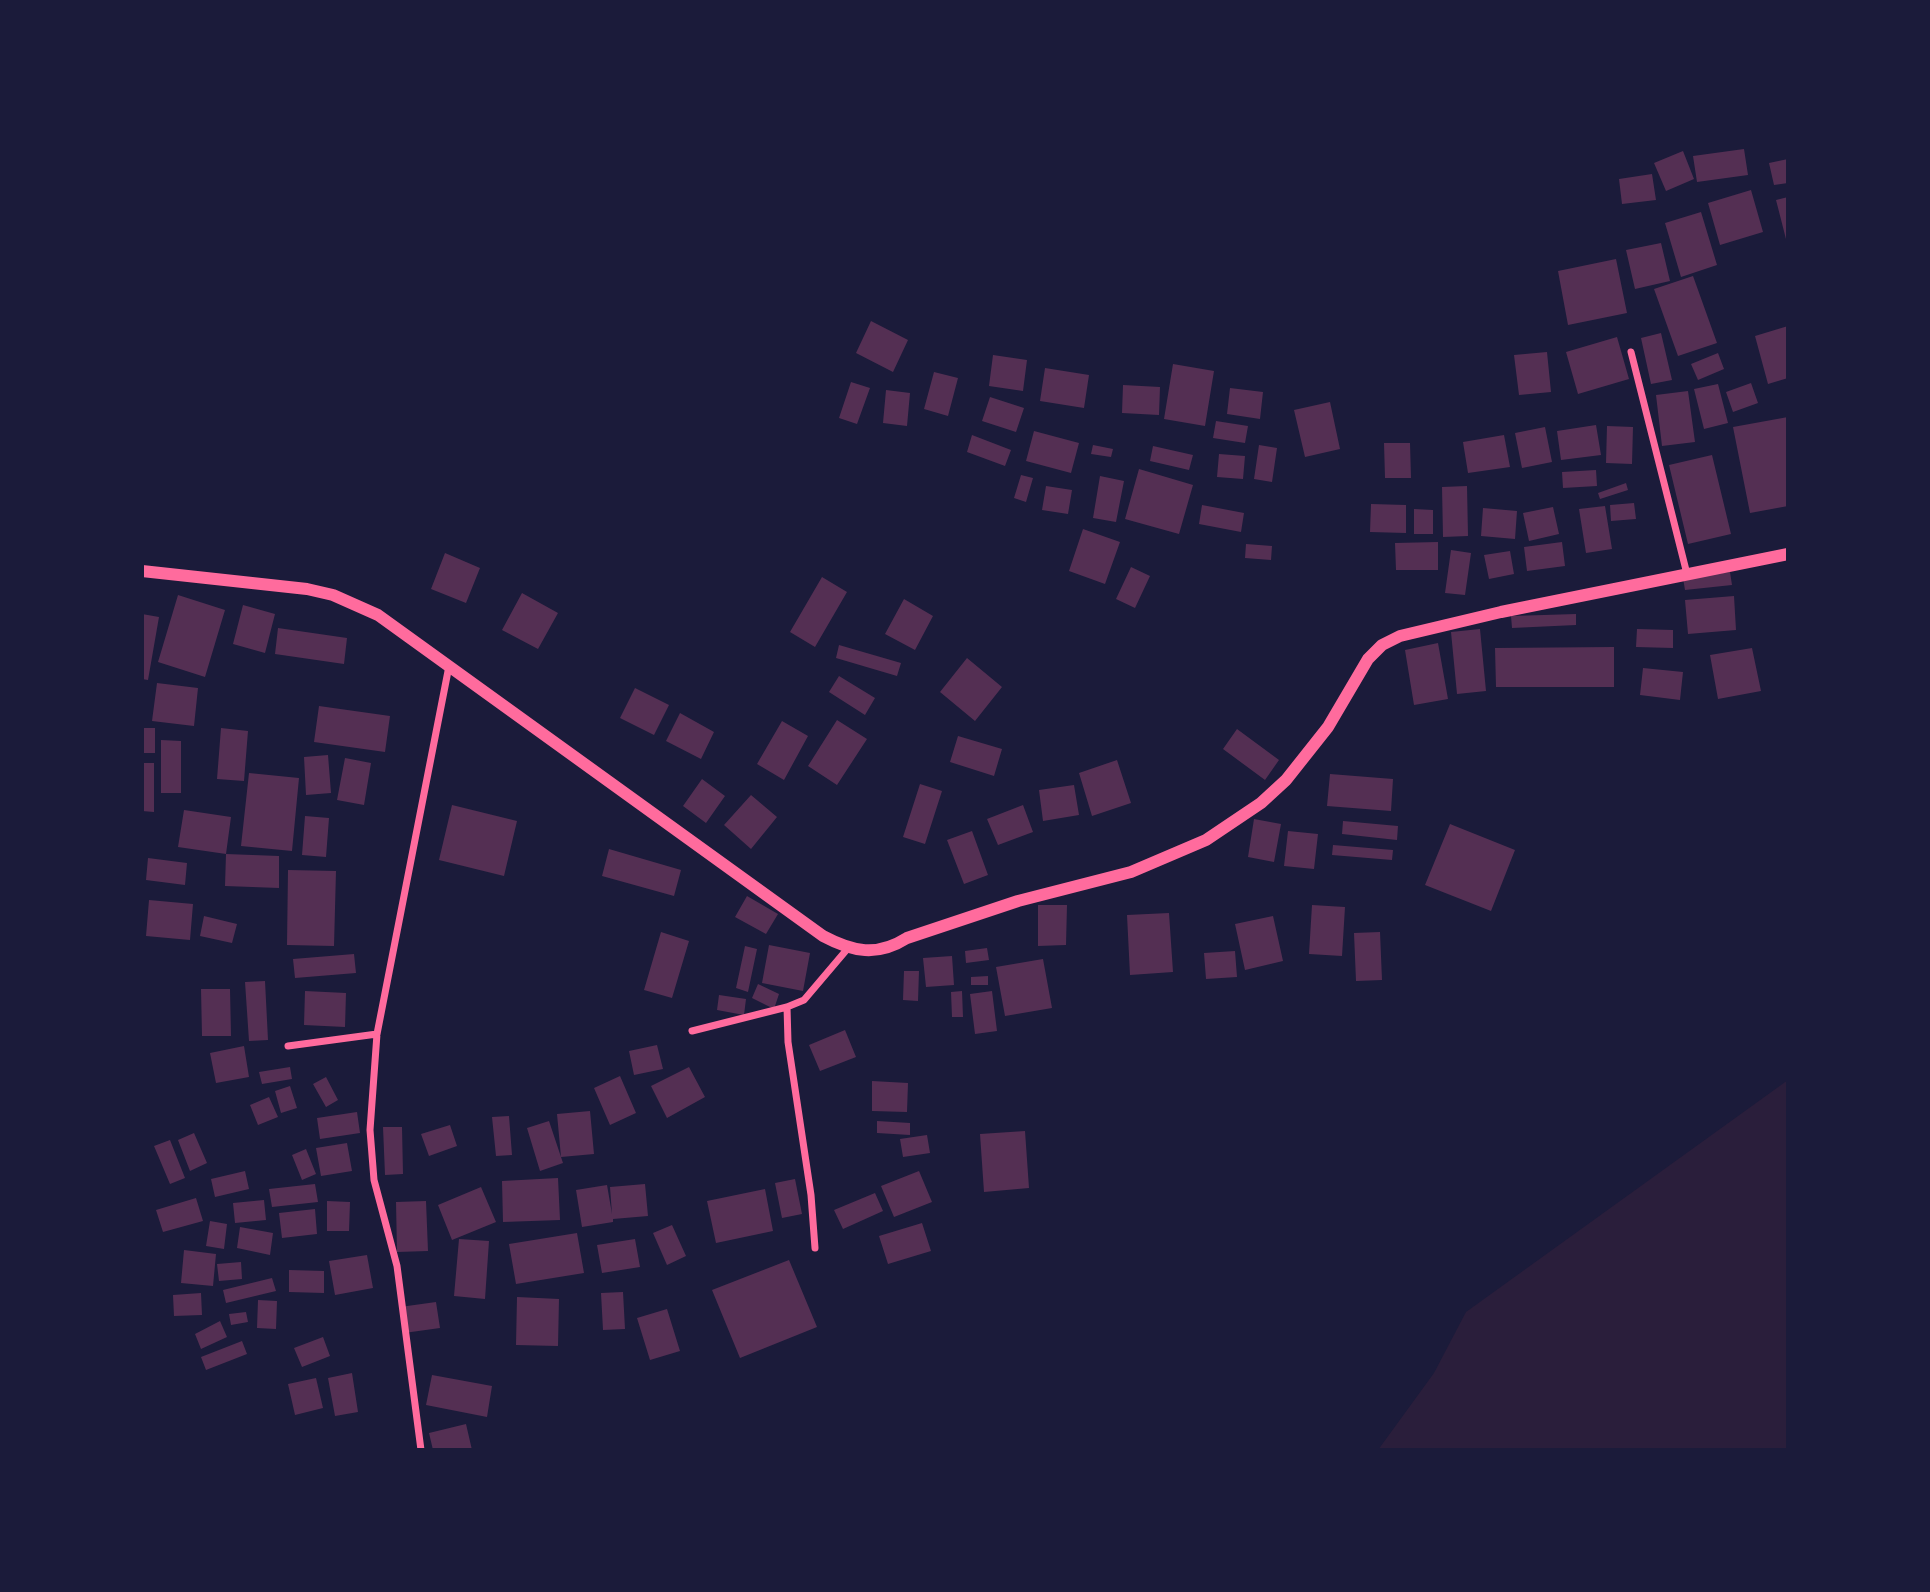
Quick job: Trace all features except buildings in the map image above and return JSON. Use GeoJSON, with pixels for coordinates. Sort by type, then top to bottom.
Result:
{"type":"FeatureCollection","features":[{"type":"Feature","properties":{"kind":"street"},"geometry":{"type":"LineString","coordinates":[[1631,352],[1688,574]]}},
{"type":"Feature","properties":{"kind":"street"},"geometry":{"type":"LineString","coordinates":[[142,571],[282,585],[332,595],[378,615],[812,929],[835,943],[877,950],[891,948],[907,938],[1018,901],[1131,872],[1206,841],[1261,803],[1286,780],[1328,727],[1374,651],[1391,640],[1501,612],[1788,554]]}},
{"type":"Feature","properties":{"kind":"street"},"geometry":{"type":"LineString","coordinates":[[421,1450],[397,1266],[370,1155],[370,1130],[377,1034],[449,665]]}},
{"type":"Feature","properties":{"kind":"street"},"geometry":{"type":"LineString","coordinates":[[692,1031],[787,1007],[804,1000],[849,947]]}},
{"type":"Feature","properties":{"kind":"street"},"geometry":{"type":"LineString","coordinates":[[787,1007],[788,1042],[811,1195],[815,1248]]}},
{"type":"Feature","properties":{"kind":"street"},"geometry":{"type":"LineString","coordinates":[[288,1046],[377,1034]]}},
{"type":"Feature","properties":{"kind":"shaded area"},"geometry":{"type":"Polygon","coordinates":[[[1788,1080],[1788,1450],[1378,1450],[1434,1373],[1466,1312],[1788,1080]]]}}]}
